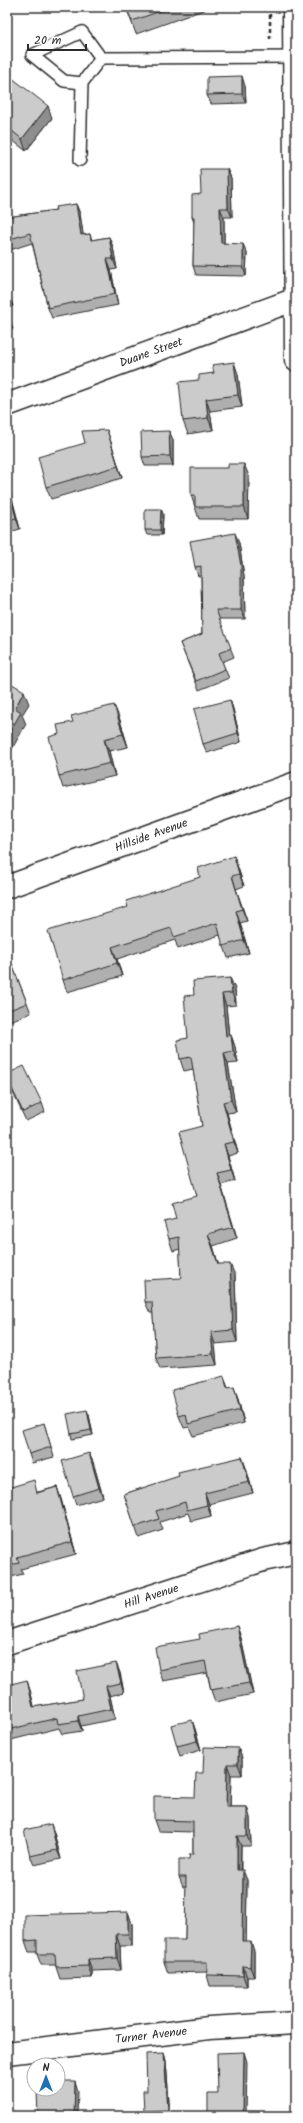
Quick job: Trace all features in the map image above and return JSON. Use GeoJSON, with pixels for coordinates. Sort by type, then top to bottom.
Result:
{"type":"FeatureCollection","features":[{"type":"Feature","properties":{"kind":"street"},"geometry":{"type":"LineString","coordinates":[[294,7],[296,360]]}},
{"type":"Feature","properties":{"kind":"street","name":"Duane Street"},"geometry":{"type":"LineString","coordinates":[[7,405],[296,299]]}},
{"type":"Feature","properties":{"kind":"street","name":"Hillside Avenue"},"geometry":{"type":"LineString","coordinates":[[7,887],[296,783]]}},
{"type":"Feature","properties":{"kind":"street","name":"Hill Avenue"},"geometry":{"type":"LineString","coordinates":[[7,1643],[263,1560],[296,1553]]}},
{"type":"Feature","properties":{"kind":"street","name":"Turner Avenue"},"geometry":{"type":"LineString","coordinates":[[7,2053],[209,2028],[296,2023]]}},
{"type":"Feature","properties":{"kind":"lane"},"geometry":{"type":"LineString","coordinates":[[82,83],[64,81],[32,55],[82,32],[101,58]]}},
{"type":"Feature","properties":{"kind":"lane"},"geometry":{"type":"LineString","coordinates":[[101,58],[270,57],[295,45]]}},
{"type":"Feature","properties":{"kind":"lane"},"geometry":{"type":"LineString","coordinates":[[80,160],[82,83],[101,58]]}},
{"type":"Feature","properties":{"kind":"path"},"geometry":{"type":"LineString","coordinates":[[270,7],[270,57]]}},
{"type":"Feature","properties":{"kind":"building"},"geometry":{"type":"Polygon","coordinates":[[[126,7],[172,7],[132,21],[126,7]]]}},
{"type":"Feature","properties":{"kind":"building"},"geometry":{"type":"Polygon","coordinates":[[[7,74],[48,106],[22,139],[7,127],[7,74]]]}},
{"type":"Feature","properties":{"kind":"building"},"geometry":{"type":"Polygon","coordinates":[[[242,76],[242,94],[207,95],[207,77],[242,76]]]}},
{"type":"Feature","properties":{"kind":"building"},"geometry":{"type":"Polygon","coordinates":[[[200,169],[227,169],[228,208],[220,208],[221,243],[243,244],[243,267],[193,266],[194,217],[192,217],[192,195],[201,194],[200,169]]]}},
{"type":"Feature","properties":{"kind":"building"},"geometry":{"type":"Polygon","coordinates":[[[76,204],[81,235],[90,234],[91,240],[109,237],[113,259],[107,259],[115,294],[48,308],[30,233],[7,240],[7,217],[56,210],[55,207],[76,204]]]}},
{"type":"Feature","properties":{"kind":"building"},"geometry":{"type":"Polygon","coordinates":[[[234,362],[238,395],[206,399],[208,418],[183,421],[179,382],[199,380],[199,375],[214,373],[212,365],[234,362]]]}},
{"type":"Feature","properties":{"kind":"building"},"geometry":{"type":"Polygon","coordinates":[[[107,430],[118,466],[46,487],[38,457],[85,443],[82,431],[107,430]]]}},
{"type":"Feature","properties":{"kind":"building"},"geometry":{"type":"Polygon","coordinates":[[[169,431],[170,456],[142,457],[141,432],[169,431]]]}},
{"type":"Feature","properties":{"kind":"building"},"geometry":{"type":"Polygon","coordinates":[[[228,464],[244,464],[244,507],[195,507],[195,495],[191,495],[191,468],[228,468],[228,464]]]}},
{"type":"Feature","properties":{"kind":"building"},"geometry":{"type":"Polygon","coordinates":[[[7,483],[16,518],[7,520],[7,483]]]}},
{"type":"Feature","properties":{"kind":"building"},"geometry":{"type":"Polygon","coordinates":[[[145,509],[161,509],[160,530],[145,530],[145,509]]]}},
{"type":"Feature","properties":{"kind":"building"},"geometry":{"type":"Polygon","coordinates":[[[235,533],[241,566],[241,610],[216,610],[231,648],[219,653],[225,669],[196,681],[180,643],[202,634],[201,566],[195,567],[190,541],[235,533]]]}},
{"type":"Feature","properties":{"kind":"building"},"geometry":{"type":"Polygon","coordinates":[[[7,681],[24,691],[15,708],[21,712],[7,737],[7,681]]]}},
{"type":"Feature","properties":{"kind":"building"},"geometry":{"type":"Polygon","coordinates":[[[230,700],[238,733],[203,744],[194,709],[230,700]]]}},
{"type":"Feature","properties":{"kind":"building"},"geometry":{"type":"Polygon","coordinates":[[[114,705],[123,734],[104,739],[110,763],[59,776],[49,737],[59,734],[57,725],[73,722],[71,716],[114,705]]]}},
{"type":"Feature","properties":{"kind":"building"},"geometry":{"type":"Polygon","coordinates":[[[234,856],[239,874],[232,876],[242,909],[236,911],[244,940],[223,946],[217,923],[174,937],[171,928],[112,947],[117,963],[63,980],[48,931],[128,907],[126,901],[200,877],[198,868],[234,856]]]}},
{"type":"Feature","properties":{"kind":"building"},"geometry":{"type":"Polygon","coordinates":[[[8,954],[27,1003],[7,1011],[7,955],[8,954]]]}},
{"type":"Feature","properties":{"kind":"building"},"geometry":{"type":"Polygon","coordinates":[[[230,978],[232,993],[222,994],[226,1036],[231,1035],[233,1051],[224,1053],[231,1100],[223,1102],[234,1142],[224,1144],[231,1170],[217,1173],[233,1227],[208,1234],[218,1264],[230,1264],[233,1330],[211,1332],[213,1354],[156,1358],[152,1302],[145,1302],[144,1280],[181,1278],[179,1237],[169,1239],[164,1222],[176,1219],[172,1203],[197,1196],[179,1132],[202,1126],[191,1057],[180,1059],[177,1040],[188,1038],[184,996],[194,995],[193,981],[230,978]]]}},
{"type":"Feature","properties":{"kind":"building"},"geometry":{"type":"Polygon","coordinates":[[[24,1066],[42,1103],[23,1112],[7,1078],[7,1074],[24,1066]]]}},
{"type":"Feature","properties":{"kind":"building"},"geometry":{"type":"Polygon","coordinates":[[[224,1376],[227,1388],[234,1387],[240,1410],[188,1424],[186,1414],[179,1416],[172,1390],[224,1376]]]}},
{"type":"Feature","properties":{"kind":"building"},"geometry":{"type":"Polygon","coordinates":[[[87,1410],[91,1430],[71,1434],[67,1414],[87,1410]]]}},
{"type":"Feature","properties":{"kind":"building"},"geometry":{"type":"Polygon","coordinates":[[[44,1423],[51,1447],[29,1454],[22,1430],[44,1423]]]}},
{"type":"Feature","properties":{"kind":"building"},"geometry":{"type":"Polygon","coordinates":[[[89,1453],[99,1488],[73,1496],[62,1461],[89,1453]]]}},
{"type":"Feature","properties":{"kind":"building"},"geometry":{"type":"Polygon","coordinates":[[[242,1457],[249,1482],[205,1493],[207,1505],[187,1510],[185,1502],[156,1511],[159,1519],[135,1527],[124,1494],[179,1476],[178,1472],[242,1457]]]}},
{"type":"Feature","properties":{"kind":"building"},"geometry":{"type":"Polygon","coordinates":[[[34,1480],[37,1493],[57,1487],[72,1542],[17,1557],[19,1563],[7,1566],[7,1484],[8,1488],[34,1480]]]}},
{"type":"Feature","properties":{"kind":"building"},"geometry":{"type":"Polygon","coordinates":[[[237,1626],[249,1683],[211,1690],[205,1661],[159,1670],[155,1647],[200,1639],[199,1634],[237,1626]]]}},
{"type":"Feature","properties":{"kind":"building"},"geometry":{"type":"Polygon","coordinates":[[[116,1663],[121,1683],[106,1686],[111,1709],[78,1716],[78,1721],[58,1724],[57,1718],[7,1730],[7,1685],[27,1680],[33,1707],[83,1699],[77,1671],[116,1663]]]}},
{"type":"Feature","properties":{"kind":"building"},"geometry":{"type":"Polygon","coordinates":[[[192,1720],[197,1741],[177,1746],[171,1725],[192,1720]]]}},
{"type":"Feature","properties":{"kind":"building"},"geometry":{"type":"Polygon","coordinates":[[[204,1747],[238,1748],[238,1764],[227,1764],[226,1807],[247,1807],[247,1836],[237,1836],[237,1870],[243,1870],[242,1941],[251,1941],[250,1967],[243,1966],[243,1976],[207,1975],[207,1962],[164,1962],[164,1940],[185,1940],[186,1877],[179,1877],[179,1859],[189,1859],[190,1854],[193,1854],[193,1821],[154,1820],[154,1796],[195,1797],[196,1773],[203,1773],[204,1747]]]}},
{"type":"Feature","properties":{"kind":"building"},"geometry":{"type":"Polygon","coordinates":[[[51,1824],[57,1850],[30,1856],[24,1830],[51,1824]]]}},
{"type":"Feature","properties":{"kind":"building"},"geometry":{"type":"Polygon","coordinates":[[[128,1912],[128,1934],[116,1934],[117,1958],[88,1959],[88,1966],[56,1967],[55,1954],[37,1954],[37,1940],[25,1941],[25,1915],[128,1912]]]}},
{"type":"Feature","properties":{"kind":"building"},"geometry":{"type":"Polygon","coordinates":[[[244,2052],[243,2116],[208,2116],[208,2094],[218,2094],[217,2053],[244,2052]]]}},
{"type":"Feature","properties":{"kind":"building"},"geometry":{"type":"Polygon","coordinates":[[[164,2053],[168,2110],[144,2111],[143,2091],[147,2091],[146,2054],[164,2053]]]}},
{"type":"Feature","properties":{"kind":"building"},"geometry":{"type":"Polygon","coordinates":[[[66,2081],[75,2081],[74,2116],[38,2116],[37,2097],[66,2097],[66,2081]]]}}]}
